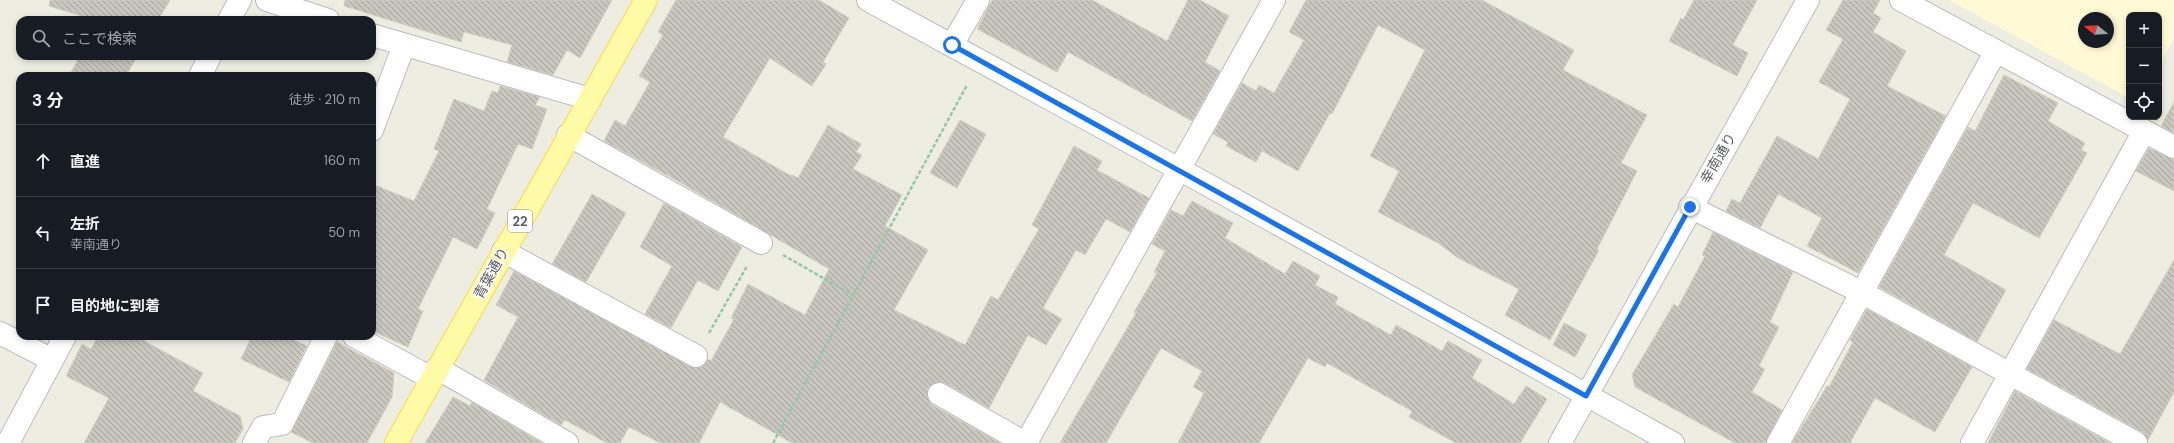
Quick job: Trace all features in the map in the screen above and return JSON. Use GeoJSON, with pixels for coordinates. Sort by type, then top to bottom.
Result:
{"type":"FeatureCollection","features":[{"type":"Feature","properties":{"kind":"main road","name":"青葉通り"},"geometry":{"type":"LineString","coordinates":[[396,443],[434,373],[646,0]]}},
{"type":"Feature","properties":{"kind":"street"},"geometry":{"type":"LineString","coordinates":[[231,16],[240,0]]}},
{"type":"Feature","properties":{"kind":"street"},"geometry":{"type":"LineString","coordinates":[[267,0],[316,16]]}},
{"type":"Feature","properties":{"kind":"street"},"geometry":{"type":"LineString","coordinates":[[868,0],[1179,169],[1673,443]]}},
{"type":"Feature","properties":{"kind":"street"},"geometry":{"type":"LineString","coordinates":[[952,45],[978,0]]}},
{"type":"Feature","properties":{"kind":"street"},"geometry":{"type":"LineString","coordinates":[[938,394],[1026,443],[1274,0]]}},
{"type":"Feature","properties":{"kind":"street","name":"幸南通り"},"geometry":{"type":"LineString","coordinates":[[1560,443],[1690,207],[1808,0]]}},
{"type":"Feature","properties":{"kind":"street"},"geometry":{"type":"LineString","coordinates":[[1901,0],[2174,147]]}},
{"type":"Feature","properties":{"kind":"street"},"geometry":{"type":"LineString","coordinates":[[376,35],[404,45],[590,99]]}},
{"type":"Feature","properties":{"kind":"street"},"geometry":{"type":"LineString","coordinates":[[376,119],[404,45]]}},
{"type":"Feature","properties":{"kind":"street"},"geometry":{"type":"LineString","coordinates":[[1778,443],[1863,293],[1996,51]]}},
{"type":"Feature","properties":{"kind":"street"},"geometry":{"type":"LineString","coordinates":[[202,72],[208,60]]}},
{"type":"Feature","properties":{"kind":"street"},"geometry":{"type":"LineString","coordinates":[[1972,443],[2012,374],[2144,131]]}},
{"type":"Feature","properties":{"kind":"street"},"geometry":{"type":"LineString","coordinates":[[568,136],[761,242]]}},
{"type":"Feature","properties":{"kind":"street"},"geometry":{"type":"LineString","coordinates":[[1690,207],[1863,293],[2136,443]]}},
{"type":"Feature","properties":{"kind":"street"},"geometry":{"type":"LineString","coordinates":[[503,251],[696,356]]}},
{"type":"Feature","properties":{"kind":"street"},"geometry":{"type":"LineString","coordinates":[[0,334],[52,360]]}},
{"type":"Feature","properties":{"kind":"street"},"geometry":{"type":"LineString","coordinates":[[8,443],[63,340]]}},
{"type":"Feature","properties":{"kind":"street"},"geometry":{"type":"LineString","coordinates":[[254,443],[263,426],[282,424],[324,340]]}},
{"type":"Feature","properties":{"kind":"street"},"geometry":{"type":"LineString","coordinates":[[363,340],[434,373],[567,443]]}},
{"type":"Feature","properties":{"kind":"path"},"geometry":{"type":"LineString","coordinates":[[773,443],[980,60]]}},
{"type":"Feature","properties":{"kind":"path"},"geometry":{"type":"LineString","coordinates":[[696,356],[761,242],[853,295]]}},
{"type":"Feature","properties":{"kind":"shaded area"},"geometry":{"type":"Polygon","coordinates":[[[1949,0],[2174,0],[2174,39],[2162,60],[2162,12],[2126,12],[2126,96],[1949,0]]]}},
{"type":"Feature","properties":{"kind":"building"},"geometry":{"type":"Polygon","coordinates":[[[50,0],[170,0],[160,16],[82,16],[49,6],[50,0]]]}},
{"type":"Feature","properties":{"kind":"building"},"geometry":{"type":"Polygon","coordinates":[[[345,0],[612,0],[580,58],[567,50],[553,75],[507,62],[512,45],[464,32],[461,42],[344,6],[345,0]]]}},
{"type":"Feature","properties":{"kind":"building"},"geometry":{"type":"Polygon","coordinates":[[[676,0],[819,0],[849,18],[823,62],[826,64],[812,86],[770,58],[723,137],[791,176],[792,175],[798,178],[828,125],[861,144],[856,152],[862,155],[853,169],[902,195],[885,226],[928,250],[894,310],[965,345],[991,296],[998,300],[1039,229],[1032,225],[1074,146],[1102,161],[1097,170],[1149,198],[1130,232],[1106,219],[1085,255],[1076,250],[1043,308],[1062,319],[1046,345],[1028,335],[989,408],[945,383],[939,382],[928,388],[927,394],[932,405],[1000,443],[792,443],[720,402],[699,443],[660,443],[629,427],[620,443],[607,443],[565,420],[561,425],[484,380],[518,317],[496,305],[514,271],[696,368],[703,366],[708,359],[711,361],[734,319],[731,318],[748,284],[805,315],[829,269],[676,180],[604,141],[615,120],[625,126],[650,82],[639,76],[663,35],[658,32],[676,0]]]}},
{"type":"Feature","properties":{"kind":"building"},"geometry":{"type":"Polygon","coordinates":[[[992,0],[1092,0],[1167,41],[1188,0],[1200,0],[1229,16],[1205,62],[1220,71],[1192,121],[1068,52],[1057,72],[977,29],[992,0]]]}},
{"type":"Feature","properties":{"kind":"building"},"geometry":{"type":"Polygon","coordinates":[[[1306,0],[1482,0],[1574,50],[1563,70],[1647,115],[1621,163],[1637,171],[1597,249],[1599,250],[1550,340],[1505,315],[1519,289],[1458,258],[1438,243],[1378,212],[1399,171],[1370,156],[1425,50],[1378,25],[1332,114],[1330,113],[1298,171],[1262,151],[1256,162],[1226,146],[1228,142],[1213,134],[1242,83],[1256,91],[1259,85],[1274,93],[1304,40],[1289,32],[1306,0]]]}},
{"type":"Feature","properties":{"kind":"building"},"geometry":{"type":"Polygon","coordinates":[[[1694,0],[1757,0],[1733,45],[1748,53],[1737,76],[1669,41],[1681,18],[1683,20],[1694,0]]]}},
{"type":"Feature","properties":{"kind":"building"},"geometry":{"type":"Polygon","coordinates":[[[1843,0],[1880,0],[1873,13],[1881,18],[1873,32],[1906,51],[1887,86],[1946,116],[1858,273],[1807,246],[1822,218],[1778,194],[1760,228],[1726,211],[1732,199],[1740,203],[1777,136],[1818,159],[1850,99],[1819,82],[1843,39],[1826,30],[1843,0]]]}},
{"type":"Feature","properties":{"kind":"building"},"geometry":{"type":"Polygon","coordinates":[[[78,60],[135,60],[128,72],[71,72],[78,60]]]}},
{"type":"Feature","properties":{"kind":"building"},"geometry":{"type":"Polygon","coordinates":[[[2004,75],[2058,103],[2048,121],[2085,143],[2081,150],[2087,153],[2039,238],[1973,203],[1944,255],[2006,290],[1977,342],[1879,287],[1968,127],[1975,131],[2004,75]]]}},
{"type":"Feature","properties":{"kind":"building"},"geometry":{"type":"Polygon","coordinates":[[[500,86],[540,97],[535,105],[547,109],[532,149],[518,144],[487,209],[495,213],[477,249],[453,237],[418,309],[423,311],[408,347],[376,333],[376,186],[414,201],[439,151],[434,149],[454,99],[484,111],[492,91],[498,93],[500,86]]]}},
{"type":"Feature","properties":{"kind":"building"},"geometry":{"type":"Polygon","coordinates":[[[2174,102],[2174,133],[2161,126],[2174,102]]]}},
{"type":"Feature","properties":{"kind":"building"},"geometry":{"type":"Polygon","coordinates":[[[960,120],[986,134],[957,188],[930,173],[960,120]]]}},
{"type":"Feature","properties":{"kind":"building"},"geometry":{"type":"Polygon","coordinates":[[[2149,148],[2174,159],[2174,191],[2136,171],[2149,148]]]}},
{"type":"Feature","properties":{"kind":"building"},"geometry":{"type":"Polygon","coordinates":[[[592,194],[626,213],[586,282],[552,264],[592,194]]]}},
{"type":"Feature","properties":{"kind":"building"},"geometry":{"type":"Polygon","coordinates":[[[1192,201],[1233,223],[1225,238],[1285,274],[1293,261],[1320,276],[1315,285],[1338,297],[1335,304],[1391,335],[1396,325],[1442,351],[1448,341],[1482,360],[1472,378],[1514,404],[1526,386],[1547,399],[1520,443],[1456,443],[1409,417],[1412,411],[1327,363],[1325,367],[1308,358],[1259,443],[1178,443],[1204,393],[1193,387],[1202,371],[1161,348],[1106,443],[1060,443],[1136,313],[1134,312],[1157,273],[1154,272],[1165,251],[1152,244],[1171,210],[1183,216],[1192,201]]]}},
{"type":"Feature","properties":{"kind":"building"},"geometry":{"type":"Polygon","coordinates":[[[664,203],[742,247],[718,291],[698,280],[671,328],[645,314],[672,266],[640,247],[664,203]]]}},
{"type":"Feature","properties":{"kind":"building"},"geometry":{"type":"Polygon","coordinates":[[[1713,232],[1793,272],[1770,322],[1779,327],[1759,366],[1765,369],[1752,392],[1782,410],[1766,443],[1735,443],[1635,387],[1632,375],[1674,304],[1678,307],[1705,256],[1702,255],[1713,232]]]}},
{"type":"Feature","properties":{"kind":"building"},"geometry":{"type":"Polygon","coordinates":[[[2174,260],[2174,392],[2148,440],[2142,432],[2027,369],[2054,320],[2120,354],[2174,260]]]}},
{"type":"Feature","properties":{"kind":"building"},"geometry":{"type":"Polygon","coordinates":[[[1867,309],[1972,367],[1935,432],[1875,398],[1850,443],[1792,443],[1827,386],[1829,387],[1853,342],[1850,340],[1867,309]]]}},
{"type":"Feature","properties":{"kind":"building"},"geometry":{"type":"Polygon","coordinates":[[[1564,323],[1587,335],[1575,357],[1553,345],[1564,323]]]}},
{"type":"Feature","properties":{"kind":"building"},"geometry":{"type":"Polygon","coordinates":[[[96,340],[142,340],[203,373],[193,391],[240,416],[243,429],[235,443],[84,443],[109,398],[66,376],[82,344],[91,349],[96,340]]]}},
{"type":"Feature","properties":{"kind":"building"},"geometry":{"type":"Polygon","coordinates":[[[250,340],[294,340],[307,346],[289,382],[241,359],[250,340]]]}},
{"type":"Feature","properties":{"kind":"building"},"geometry":{"type":"Polygon","coordinates":[[[337,342],[394,373],[392,397],[367,443],[313,443],[291,432],[337,342]]]}},
{"type":"Feature","properties":{"kind":"building"},"geometry":{"type":"Polygon","coordinates":[[[2015,391],[2110,443],[1988,443],[2015,391]]]}},
{"type":"Feature","properties":{"kind":"building"},"geometry":{"type":"Polygon","coordinates":[[[453,397],[470,406],[472,402],[542,443],[425,443],[453,397]]]}},
{"type":"Feature","properties":{"kind":"route"},"geometry":{"type":"LineString","coordinates":[[952,45],[1179,169],[1586,396],[1690,207]]}}]}
